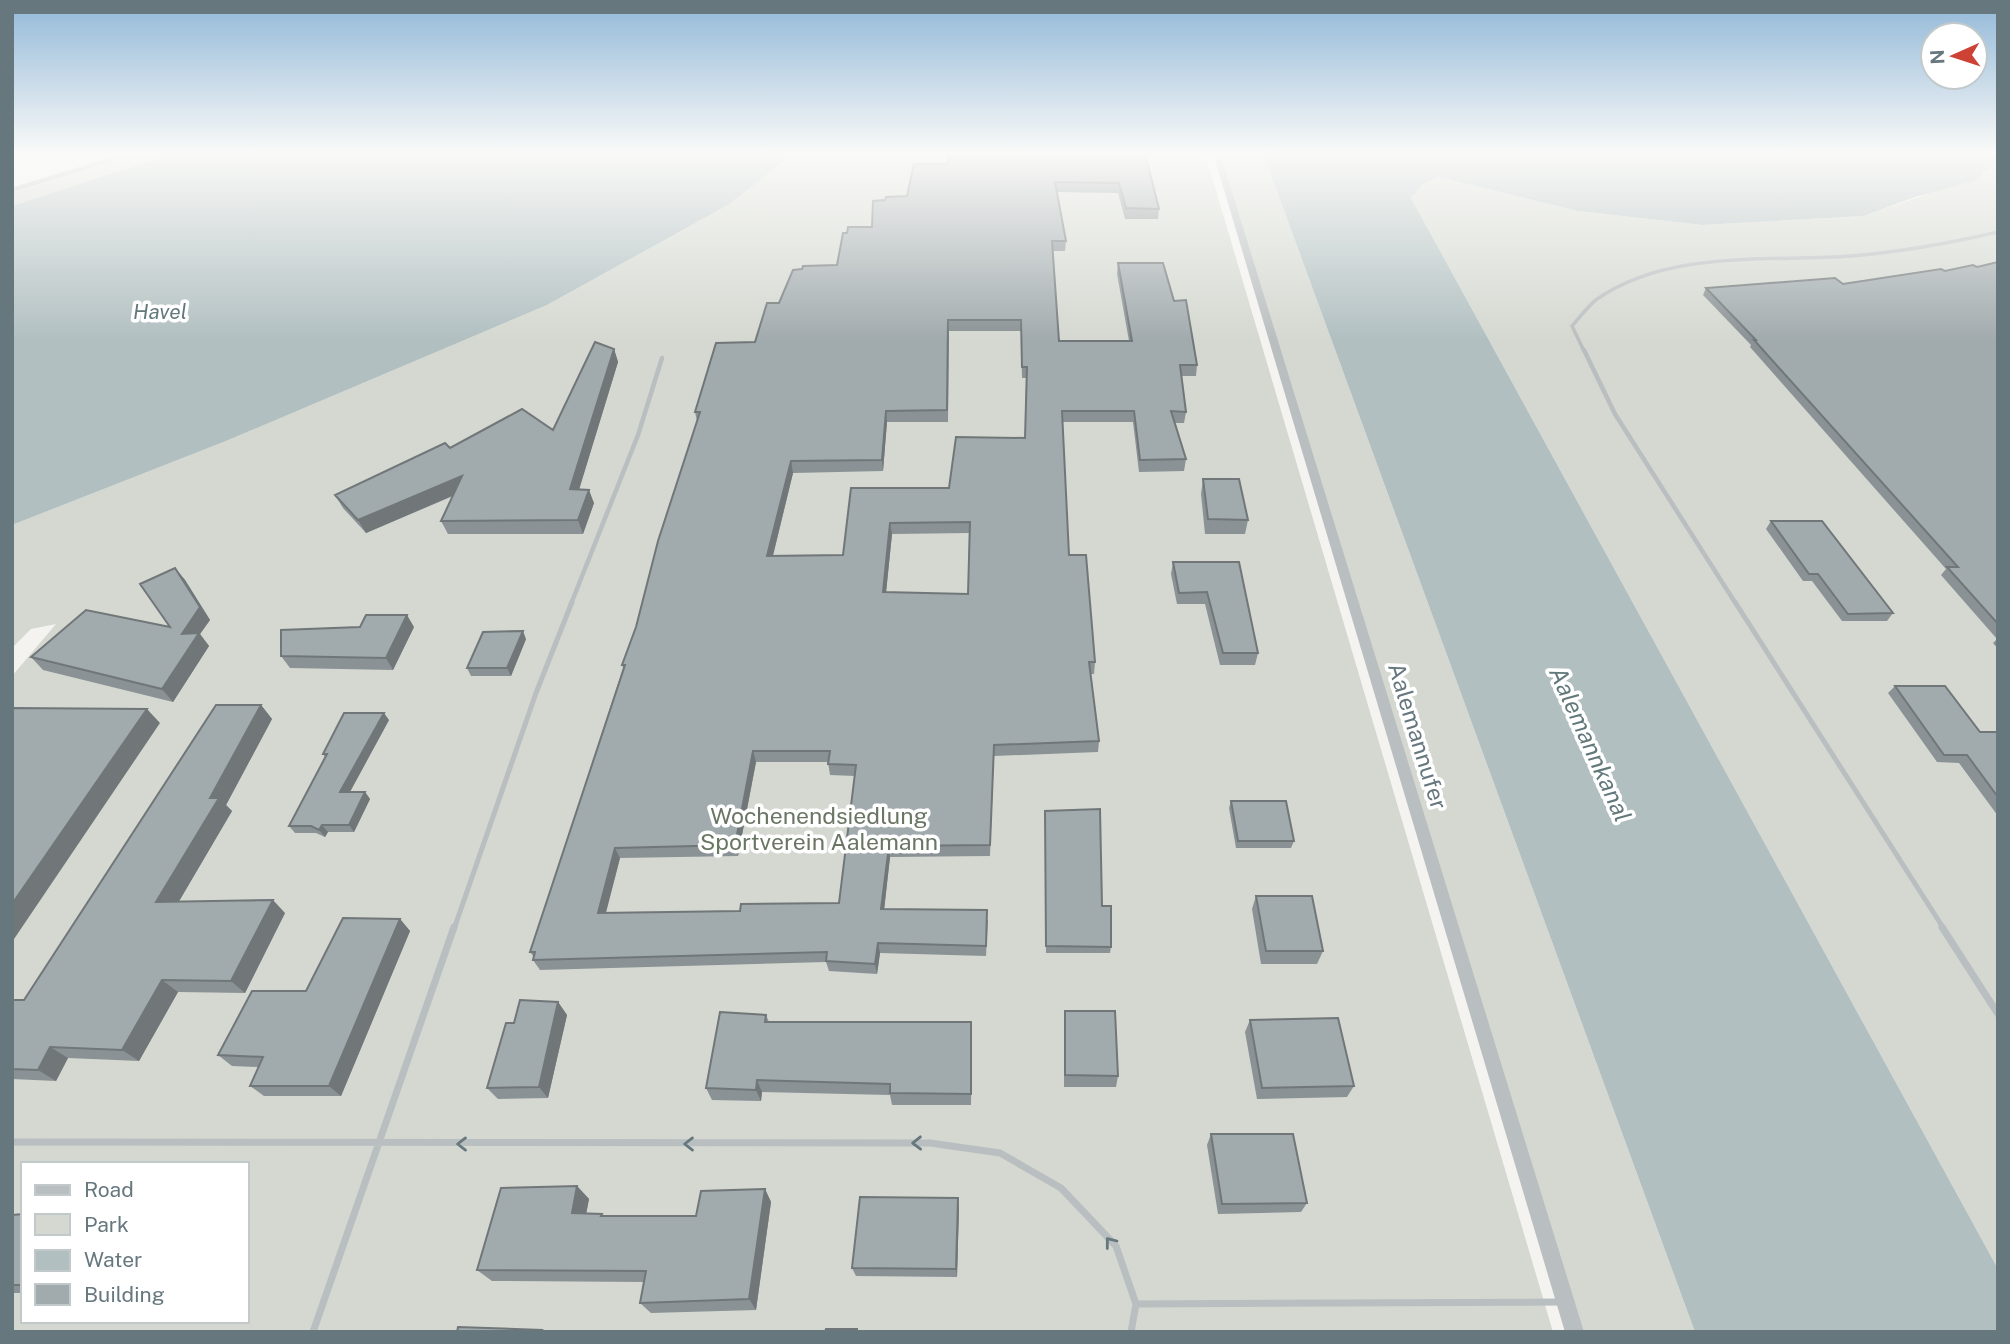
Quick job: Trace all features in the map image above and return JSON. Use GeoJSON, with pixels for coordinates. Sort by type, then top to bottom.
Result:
{"type":"FeatureCollection","features":[{"type":"Feature","properties":{"kind":"street","name":"Aalemannufer"},"geometry":{"type":"LineString","coordinates":[[1235,216],[1575,1332]]}},
{"type":"Feature","properties":{"kind":"lane"},"geometry":{"type":"LineString","coordinates":[[1998,232],[1914,249],[1849,257],[1704,263],[1637,276],[1608,289],[1581,311],[1572,326],[1615,414],[1998,1014]]}},
{"type":"Feature","properties":{"kind":"lane"},"geometry":{"type":"LineString","coordinates":[[313,1332],[536,693],[638,435],[662,358]]}},
{"type":"Feature","properties":{"kind":"lane"},"geometry":{"type":"LineString","coordinates":[[12,1142],[930,1143],[1000,1153],[1060,1188],[1116,1246],[1136,1304],[1131,1332]]}},
{"type":"Feature","properties":{"kind":"lane"},"geometry":{"type":"LineString","coordinates":[[1136,1304],[1566,1302]]}},
{"type":"Feature","properties":{"kind":"green space","name":"Wochenendsiedlung Sportverein Aalemann"},"geometry":{"type":"Polygon","coordinates":[[[709,216],[1224,216],[1553,1332],[12,1332],[12,676],[56,624],[31,629],[12,648],[12,525],[226,441],[547,305],[709,216]]]}},
{"type":"Feature","properties":{"kind":"green space"},"geometry":{"type":"Polygon","coordinates":[[[1235,216],[1286,216],[1695,1332],[1575,1332],[1235,216]]]}},
{"type":"Feature","properties":{"kind":"green space"},"geometry":{"type":"Polygon","coordinates":[[[1421,216],[1620,216],[1702,225],[1864,216],[1998,216],[1998,1269],[1421,216]]]}},
{"type":"Feature","properties":{"kind":"water","name":"Havel"},"geometry":{"type":"Polygon","coordinates":[[[12,216],[709,216],[547,305],[226,441],[12,525],[12,216]]]}},
{"type":"Feature","properties":{"kind":"water","name":"Aalemannkanal"},"geometry":{"type":"Polygon","coordinates":[[[1286,216],[1421,216],[1998,1269],[1998,1332],[1695,1332],[1286,216]]]}},
{"type":"Feature","properties":{"kind":"water"},"geometry":{"type":"Polygon","coordinates":[[[1620,216],[1865,216],[1864,216],[1702,225],[1620,216]]]}},
{"type":"Feature","properties":{"kind":"building"},"geometry":{"type":"Polygon","coordinates":[[[872,216],[1061,216],[1066,241],[1052,241],[1059,341],[1132,341],[1118,263],[1163,263],[1174,301],[1186,300],[1197,365],[1180,365],[1186,412],[1171,411],[1186,459],[1140,460],[1134,411],[1062,411],[1069,555],[1086,555],[1095,662],[1089,662],[1099,741],[994,745],[990,845],[889,846],[881,909],[987,910],[986,946],[878,943],[875,964],[826,961],[827,952],[533,960],[535,952],[530,952],[625,665],[622,665],[636,627],[658,541],[700,412],[695,412],[716,343],[755,342],[767,303],[779,303],[793,270],[802,269],[803,266],[837,265],[843,233],[847,233],[848,227],[872,227],[872,216]],[[948,320],[947,410],[886,411],[882,460],[791,461],[767,556],[843,555],[851,488],[949,488],[956,437],[1025,438],[1027,367],[1022,367],[1021,320],[948,320]],[[970,522],[890,523],[883,592],[968,594],[970,522]],[[753,751],[735,845],[615,848],[598,913],[740,911],[741,904],[839,903],[856,765],[828,764],[830,751],[753,751]]]}},
{"type":"Feature","properties":{"kind":"building"},"geometry":{"type":"Polygon","coordinates":[[[1998,262],[1998,624],[1947,567],[1958,567],[1756,340],[1706,288],[1835,278],[1843,284],[1998,262]]]}},
{"type":"Feature","properties":{"kind":"building"},"geometry":{"type":"Polygon","coordinates":[[[595,342],[614,349],[570,489],[589,490],[578,520],[441,521],[462,476],[358,520],[335,495],[445,443],[450,448],[522,409],[553,430],[595,342]]]}},
{"type":"Feature","properties":{"kind":"building"},"geometry":{"type":"Polygon","coordinates":[[[1203,479],[1239,479],[1248,520],[1208,519],[1203,479]]]}},
{"type":"Feature","properties":{"kind":"building"},"geometry":{"type":"Polygon","coordinates":[[[1771,521],[1822,521],[1893,613],[1848,614],[1818,574],[1809,574],[1771,521]]]}},
{"type":"Feature","properties":{"kind":"building"},"geometry":{"type":"Polygon","coordinates":[[[1173,562],[1239,562],[1258,653],[1223,653],[1207,592],[1179,593],[1173,562]]]}},
{"type":"Feature","properties":{"kind":"building"},"geometry":{"type":"Polygon","coordinates":[[[175,568],[200,607],[182,634],[199,633],[162,689],[31,657],[86,610],[170,627],[140,584],[175,568]]]}},
{"type":"Feature","properties":{"kind":"building"},"geometry":{"type":"Polygon","coordinates":[[[366,615],[407,615],[386,658],[281,656],[281,630],[360,627],[366,615]]]}},
{"type":"Feature","properties":{"kind":"building"},"geometry":{"type":"Polygon","coordinates":[[[523,631],[507,668],[467,668],[483,632],[523,631]]]}},
{"type":"Feature","properties":{"kind":"building"},"geometry":{"type":"Polygon","coordinates":[[[1895,686],[1945,686],[1980,732],[1996,732],[1998,797],[1967,755],[1944,755],[1895,686]]]}},
{"type":"Feature","properties":{"kind":"building"},"geometry":{"type":"Polygon","coordinates":[[[216,705],[261,705],[210,798],[219,798],[156,902],[273,900],[231,981],[162,980],[122,1050],[50,1047],[38,1070],[12,1069],[12,1000],[24,1000],[216,705]]]}},
{"type":"Feature","properties":{"kind":"building"},"geometry":{"type":"Polygon","coordinates":[[[12,708],[147,709],[12,904],[12,708]]]}},
{"type":"Feature","properties":{"kind":"building"},"geometry":{"type":"Polygon","coordinates":[[[344,713],[384,713],[340,792],[365,792],[349,825],[322,825],[319,830],[311,826],[289,826],[327,754],[323,754],[344,713]]]}},
{"type":"Feature","properties":{"kind":"building"},"geometry":{"type":"Polygon","coordinates":[[[1231,801],[1286,801],[1294,841],[1238,841],[1231,801]]]}},
{"type":"Feature","properties":{"kind":"building"},"geometry":{"type":"Polygon","coordinates":[[[1100,809],[1102,906],[1111,906],[1111,947],[1046,946],[1045,811],[1100,809]]]}},
{"type":"Feature","properties":{"kind":"building"},"geometry":{"type":"Polygon","coordinates":[[[1256,896],[1312,896],[1323,951],[1266,951],[1256,896]]]}},
{"type":"Feature","properties":{"kind":"building"},"geometry":{"type":"Polygon","coordinates":[[[343,918],[400,919],[329,1086],[250,1086],[263,1057],[218,1055],[252,991],[306,991],[343,918]]]}},
{"type":"Feature","properties":{"kind":"building"},"geometry":{"type":"Polygon","coordinates":[[[520,1000],[558,1002],[539,1087],[487,1088],[506,1023],[514,1023],[520,1000]]]}},
{"type":"Feature","properties":{"kind":"building"},"geometry":{"type":"Polygon","coordinates":[[[1065,1011],[1115,1011],[1118,1076],[1065,1075],[1065,1011]]]}},
{"type":"Feature","properties":{"kind":"building"},"geometry":{"type":"Polygon","coordinates":[[[720,1012],[766,1015],[765,1022],[971,1022],[971,1094],[890,1093],[890,1084],[757,1080],[756,1090],[706,1088],[720,1012]]]}},
{"type":"Feature","properties":{"kind":"building"},"geometry":{"type":"Polygon","coordinates":[[[1338,1018],[1354,1086],[1262,1088],[1250,1020],[1338,1018]]]}},
{"type":"Feature","properties":{"kind":"building"},"geometry":{"type":"Polygon","coordinates":[[[1211,1134],[1293,1134],[1307,1203],[1222,1204],[1211,1134]]]}},
{"type":"Feature","properties":{"kind":"building"},"geometry":{"type":"Polygon","coordinates":[[[577,1186],[572,1213],[602,1214],[601,1216],[696,1216],[701,1191],[765,1189],[749,1299],[640,1303],[646,1271],[477,1270],[501,1188],[577,1186]]]}},
{"type":"Feature","properties":{"kind":"building"},"geometry":{"type":"Polygon","coordinates":[[[860,1197],[958,1198],[956,1269],[852,1268],[860,1197]]]}},
{"type":"Feature","properties":{"kind":"building"},"geometry":{"type":"Polygon","coordinates":[[[21,1214],[21,1285],[12,1285],[12,1215],[21,1214]]]}},
{"type":"Feature","properties":{"kind":"building"},"geometry":{"type":"Polygon","coordinates":[[[458,1327],[542,1330],[457,1332],[458,1327]]]}},
{"type":"Feature","properties":{"kind":"building"},"geometry":{"type":"Polygon","coordinates":[[[826,1329],[857,1329],[857,1332],[825,1332],[826,1329]]]}}]}
